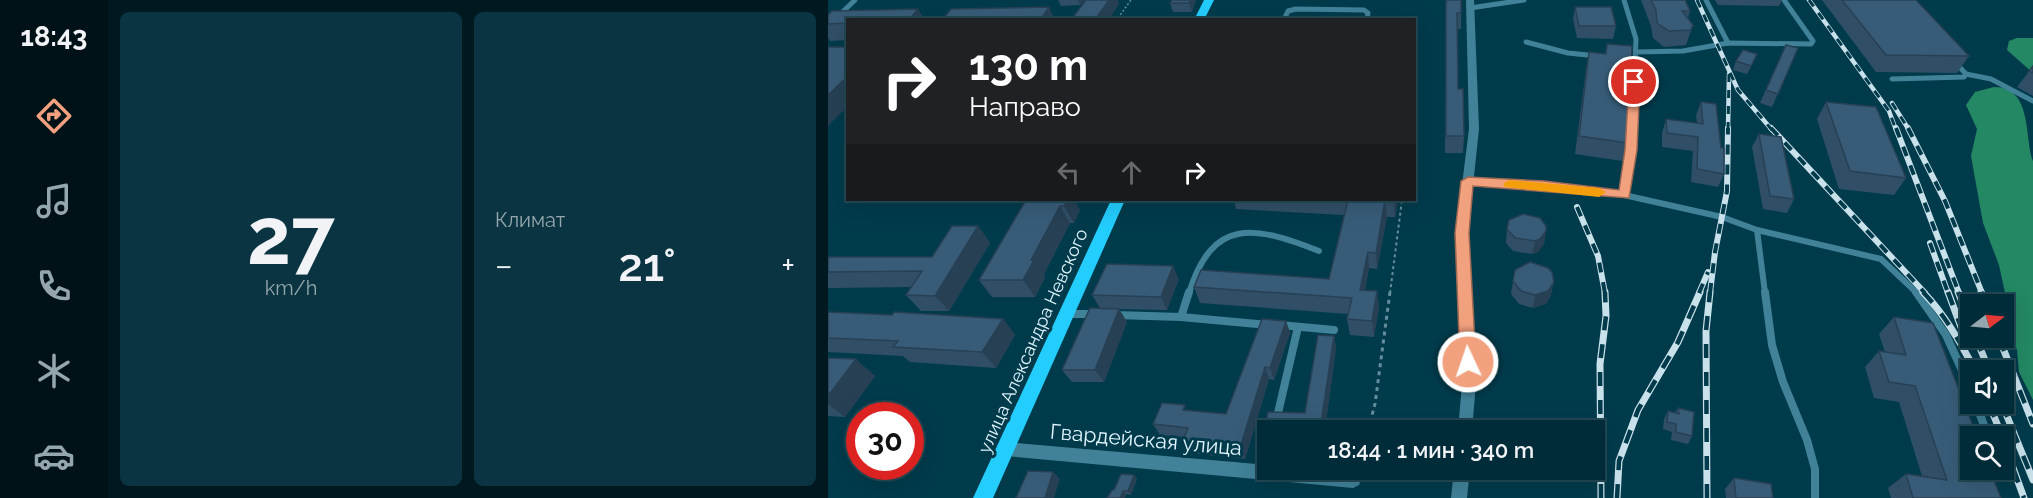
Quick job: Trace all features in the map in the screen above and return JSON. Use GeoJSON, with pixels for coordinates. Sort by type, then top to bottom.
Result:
{"type":"FeatureCollection","features":[{"type":"Feature","properties":{"kind":"main road"},"geometry":{"type":"LineString","coordinates":[[1200,18],[1209,0]]}},
{"type":"Feature","properties":{"kind":"main road","name":"улица Александра Невского"},"geometry":{"type":"LineString","coordinates":[[983,498],[1118,201]]}},
{"type":"Feature","properties":{"kind":"street"},"geometry":{"type":"LineString","coordinates":[[1467,420],[1469,384],[1462,233],[1474,129],[1470,4]]}},
{"type":"Feature","properties":{"kind":"street","name":"Гвардейская улица"},"geometry":{"type":"LineString","coordinates":[[1006,449],[1257,471]]}},
{"type":"Feature","properties":{"kind":"street"},"geometry":{"type":"LineString","coordinates":[[1459,498],[1461,480]]}},
{"type":"Feature","properties":{"kind":"lane"},"geometry":{"type":"LineString","coordinates":[[828,26],[855,0]]}},
{"type":"Feature","properties":{"kind":"lane"},"geometry":{"type":"LineString","coordinates":[[1470,4],[1524,0]]}},
{"type":"Feature","properties":{"kind":"lane"},"geometry":{"type":"LineString","coordinates":[[1624,0],[1636,39],[1636,52],[1632,59],[1631,150],[1624,195]]}},
{"type":"Feature","properties":{"kind":"lane"},"geometry":{"type":"LineString","coordinates":[[1706,0],[1728,43]]}},
{"type":"Feature","properties":{"kind":"lane"},"geometry":{"type":"LineString","coordinates":[[1636,52],[1683,51],[1728,43],[1811,44],[1813,41],[1784,0]]}},
{"type":"Feature","properties":{"kind":"lane"},"geometry":{"type":"LineString","coordinates":[[1285,18],[1288,11],[1296,9],[1364,10],[1368,13],[1367,18]]}},
{"type":"Feature","properties":{"kind":"lane"},"geometry":{"type":"LineString","coordinates":[[1526,42],[1568,52],[1604,56]]}},
{"type":"Feature","properties":{"kind":"lane"},"geometry":{"type":"LineString","coordinates":[[1951,57],[1966,74],[1999,82],[2033,101]]}},
{"type":"Feature","properties":{"kind":"lane"},"geometry":{"type":"LineString","coordinates":[[1892,79],[1960,78],[1966,74]]}},
{"type":"Feature","properties":{"kind":"lane"},"geometry":{"type":"LineString","coordinates":[[1468,181],[1544,186],[1624,195],[1722,217],[1757,230],[1881,259],[1922,298],[1938,321],[1960,362]]}},
{"type":"Feature","properties":{"kind":"lane"},"geometry":{"type":"LineString","coordinates":[[1757,230],[1772,345],[1783,382],[1807,440],[1815,469],[1815,498]]}},
{"type":"Feature","properties":{"kind":"lane"},"geometry":{"type":"LineString","coordinates":[[1180,317],[1204,256],[1212,246],[1222,240],[1242,234],[1264,233],[1281,236],[1319,251]]}},
{"type":"Feature","properties":{"kind":"lane"},"geometry":{"type":"LineString","coordinates":[[1067,314],[1098,315]]}},
{"type":"Feature","properties":{"kind":"lane"},"geometry":{"type":"LineString","coordinates":[[1110,315],[1180,317],[1334,330]]}},
{"type":"Feature","properties":{"kind":"lane"},"geometry":{"type":"LineString","coordinates":[[1278,412],[1298,327]]}},
{"type":"Feature","properties":{"kind":"path"},"geometry":{"type":"LineString","coordinates":[[1118,18],[1131,0]]}},
{"type":"Feature","properties":{"kind":"path"},"geometry":{"type":"LineString","coordinates":[[1371,420],[1375,404],[1402,201]]}},
{"type":"Feature","properties":{"kind":"shaded area"},"geometry":{"type":"Polygon","coordinates":[[[2017,38],[2033,38],[2033,73],[2007,50],[2009,41],[2017,38]]]}},
{"type":"Feature","properties":{"kind":"shaded area"},"geometry":{"type":"Polygon","coordinates":[[[1994,87],[2007,89],[2015,95],[2025,115],[2033,161],[2033,400],[2019,372],[2014,342],[2014,294],[2005,294],[1999,265],[1983,223],[1971,156],[1977,129],[1966,105],[1975,92],[1994,87]]]}},
{"type":"Feature","properties":{"kind":"building"},"geometry":{"type":"Polygon","coordinates":[[[1086,0],[1109,0],[1096,18],[1072,18],[1086,0]]]}},
{"type":"Feature","properties":{"kind":"building"},"geometry":{"type":"Polygon","coordinates":[[[1172,0],[1191,0],[1189,3],[1170,3],[1172,0]]]}},
{"type":"Feature","properties":{"kind":"building"},"geometry":{"type":"Polygon","coordinates":[[[1446,0],[1461,0],[1461,13],[1457,13],[1458,89],[1463,89],[1464,136],[1446,136],[1446,0]]]}},
{"type":"Feature","properties":{"kind":"building"},"geometry":{"type":"Polygon","coordinates":[[[1651,0],[1685,0],[1690,11],[1682,11],[1693,25],[1691,30],[1669,31],[1657,23],[1656,10],[1651,0]]]}},
{"type":"Feature","properties":{"kind":"building"},"geometry":{"type":"Polygon","coordinates":[[[1842,0],[1916,0],[1969,56],[1886,55],[1842,0]]]}},
{"type":"Feature","properties":{"kind":"building"},"geometry":{"type":"Polygon","coordinates":[[[1049,7],[1042,18],[944,18],[951,9],[1049,7]]]}},
{"type":"Feature","properties":{"kind":"building"},"geometry":{"type":"Polygon","coordinates":[[[1575,7],[1611,7],[1616,26],[1579,26],[1575,7]]]}},
{"type":"Feature","properties":{"kind":"building"},"geometry":{"type":"Polygon","coordinates":[[[918,9],[911,18],[846,18],[846,23],[828,24],[828,15],[832,11],[918,9]]]}},
{"type":"Feature","properties":{"kind":"building"},"geometry":{"type":"Polygon","coordinates":[[[1607,44],[1632,46],[1628,143],[1579,136],[1589,52],[1606,54],[1607,44]]]}},
{"type":"Feature","properties":{"kind":"building"},"geometry":{"type":"Polygon","coordinates":[[[1786,45],[1798,48],[1778,94],[1766,90],[1786,45]]]}},
{"type":"Feature","properties":{"kind":"building"},"geometry":{"type":"Polygon","coordinates":[[[828,47],[846,47],[846,78],[828,95],[828,47]]]}},
{"type":"Feature","properties":{"kind":"building"},"geometry":{"type":"Polygon","coordinates":[[[1743,50],[1757,54],[1751,66],[1736,61],[1743,50]]]}},
{"type":"Feature","properties":{"kind":"building"},"geometry":{"type":"Polygon","coordinates":[[[1701,102],[1716,104],[1721,148],[1724,148],[1724,174],[1697,169],[1698,137],[1667,133],[1666,119],[1703,124],[1701,102]]]}},
{"type":"Feature","properties":{"kind":"building"},"geometry":{"type":"Polygon","coordinates":[[[1826,102],[1876,107],[1906,178],[1850,171],[1826,102]]]}},
{"type":"Feature","properties":{"kind":"building"},"geometry":{"type":"Polygon","coordinates":[[[1759,134],[1781,137],[1794,199],[1770,196],[1759,134]]]}},
{"type":"Feature","properties":{"kind":"building"},"geometry":{"type":"Polygon","coordinates":[[[1025,201],[1066,201],[1064,206],[1060,206],[1023,280],[979,280],[1025,201]]]}},
{"type":"Feature","properties":{"kind":"building"},"geometry":{"type":"Polygon","coordinates":[[[1348,201],[1385,201],[1376,253],[1368,252],[1360,290],[1377,291],[1372,321],[1347,319],[1352,298],[1194,287],[1201,270],[1329,279],[1348,201]]]}},
{"type":"Feature","properties":{"kind":"building"},"geometry":{"type":"Polygon","coordinates":[[[1523,214],[1540,218],[1546,226],[1546,231],[1540,239],[1535,241],[1515,238],[1507,229],[1509,220],[1523,214]]]}},
{"type":"Feature","properties":{"kind":"building"},"geometry":{"type":"Polygon","coordinates":[[[952,226],[978,226],[935,296],[906,295],[922,271],[828,272],[828,257],[932,257],[952,226]]]}},
{"type":"Feature","properties":{"kind":"building"},"geometry":{"type":"Polygon","coordinates":[[[1530,262],[1548,268],[1552,272],[1554,282],[1548,291],[1535,295],[1521,291],[1513,281],[1515,270],[1530,262]]]}},
{"type":"Feature","properties":{"kind":"building"},"geometry":{"type":"Polygon","coordinates":[[[1107,264],[1173,266],[1161,297],[1092,295],[1107,264]]]}},
{"type":"Feature","properties":{"kind":"building"},"geometry":{"type":"Polygon","coordinates":[[[1090,308],[1119,309],[1095,370],[1062,370],[1090,308]]]}},
{"type":"Feature","properties":{"kind":"building"},"geometry":{"type":"Polygon","coordinates":[[[828,312],[892,315],[894,312],[1003,319],[982,352],[893,347],[898,341],[828,338],[828,312]]]}},
{"type":"Feature","properties":{"kind":"building"},"geometry":{"type":"Polygon","coordinates":[[[1894,317],[1933,323],[1960,392],[1960,414],[1968,414],[1973,426],[1960,426],[1960,480],[1994,480],[2001,498],[1913,498],[1906,474],[1947,480],[1915,386],[1889,382],[1879,351],[1906,355],[1894,317]]]}},
{"type":"Feature","properties":{"kind":"building"},"geometry":{"type":"Polygon","coordinates":[[[1262,319],[1286,321],[1270,368],[1265,367],[1240,448],[1182,442],[1188,428],[1153,424],[1162,403],[1185,405],[1183,410],[1226,414],[1262,319]]]}},
{"type":"Feature","properties":{"kind":"building"},"geometry":{"type":"Polygon","coordinates":[[[1318,335],[1334,336],[1321,420],[1266,420],[1268,412],[1305,413],[1318,335]]]}},
{"type":"Feature","properties":{"kind":"building"},"geometry":{"type":"Polygon","coordinates":[[[828,358],[856,359],[828,396],[828,358]]]}},
{"type":"Feature","properties":{"kind":"building"},"geometry":{"type":"Polygon","coordinates":[[[1678,408],[1694,412],[1692,436],[1676,432],[1676,424],[1667,422],[1668,411],[1679,414],[1678,408]]]}},
{"type":"Feature","properties":{"kind":"building"},"geometry":{"type":"Polygon","coordinates":[[[1028,471],[1053,472],[1045,498],[1016,498],[1028,471]]]}},
{"type":"Feature","properties":{"kind":"building"},"geometry":{"type":"Polygon","coordinates":[[[1121,474],[1134,475],[1128,491],[1123,491],[1120,498],[1107,498],[1114,490],[1121,474]]]}},
{"type":"Feature","properties":{"kind":"building"},"geometry":{"type":"Polygon","coordinates":[[[1734,478],[1771,484],[1773,498],[1736,498],[1734,478]]]}},
{"type":"Feature","properties":{"kind":"railway"},"geometry":{"type":"LineString","coordinates":[[1697,0],[1738,90],[1772,130]]}},
{"type":"Feature","properties":{"kind":"railway"},"geometry":{"type":"LineString","coordinates":[[1809,0],[1889,111],[1896,130]]}},
{"type":"Feature","properties":{"kind":"railway"},"geometry":{"type":"LineString","coordinates":[[1728,130],[1729,74]]}},
{"type":"Feature","properties":{"kind":"railway"},"geometry":{"type":"LineString","coordinates":[[1892,103],[1909,130]]}},
{"type":"Feature","properties":{"kind":"railway"},"geometry":{"type":"LineString","coordinates":[[1710,293],[1715,252],[1727,191],[1728,128]]}},
{"type":"Feature","properties":{"kind":"railway"},"geometry":{"type":"LineString","coordinates":[[1771,128],[1925,293]]}},
{"type":"Feature","properties":{"kind":"railway"},"geometry":{"type":"LineString","coordinates":[[1896,128],[1959,293]]}},
{"type":"Feature","properties":{"kind":"railway"},"geometry":{"type":"LineString","coordinates":[[1908,128],[1945,201],[1982,293]]}},
{"type":"Feature","properties":{"kind":"railway"},"geometry":{"type":"LineString","coordinates":[[1577,207],[1598,256],[1605,293]]}},
{"type":"Feature","properties":{"kind":"railway"},"geometry":{"type":"LineString","coordinates":[[1930,243],[1948,293]]}},
{"type":"Feature","properties":{"kind":"railway"},"geometry":{"type":"LineString","coordinates":[[1699,293],[1708,272]]}},
{"type":"Feature","properties":{"kind":"railway"},"geometry":{"type":"LineString","coordinates":[[1601,498],[1600,364],[1606,316],[1605,292]]}},
{"type":"Feature","properties":{"kind":"railway"},"geometry":{"type":"LineString","coordinates":[[1617,498],[1619,461],[1638,410],[1678,342],[1700,292]]}},
{"type":"Feature","properties":{"kind":"railway"},"geometry":{"type":"LineString","coordinates":[[1707,498],[1706,331],[1710,292]]}},
{"type":"Feature","properties":{"kind":"railway"},"geometry":{"type":"LineString","coordinates":[[1923,292],[1945,319],[1970,360]]}},
{"type":"Feature","properties":{"kind":"railway"},"geometry":{"type":"LineString","coordinates":[[1948,292],[1960,324]]}},
{"type":"Feature","properties":{"kind":"railway"},"geometry":{"type":"LineString","coordinates":[[1958,292],[1960,297]]}},
{"type":"Feature","properties":{"kind":"railway"},"geometry":{"type":"LineString","coordinates":[[1980,348],[1985,360]]}},
{"type":"Feature","properties":{"kind":"railway"},"geometry":{"type":"LineString","coordinates":[[2003,348],[2033,424]]}},
{"type":"Feature","properties":{"kind":"railway"},"geometry":{"type":"LineString","coordinates":[[1993,414],[1998,426]]}},
{"type":"Feature","properties":{"kind":"railway"},"geometry":{"type":"LineString","coordinates":[[2006,414],[2033,480]]}},
{"type":"Feature","properties":{"kind":"railway"},"geometry":{"type":"LineString","coordinates":[[2014,470],[2024,498]]}},
{"type":"Feature","properties":{"kind":"slow traffic"},"geometry":{"type":"LineString","coordinates":[[1509,184],[1599,192]]}},
{"type":"Feature","properties":{"kind":"route"},"geometry":{"type":"LineString","coordinates":[[1468,362],[1462,233],[1468,181],[1544,186],[1624,195],[1631,150],[1634,82]]}}]}
